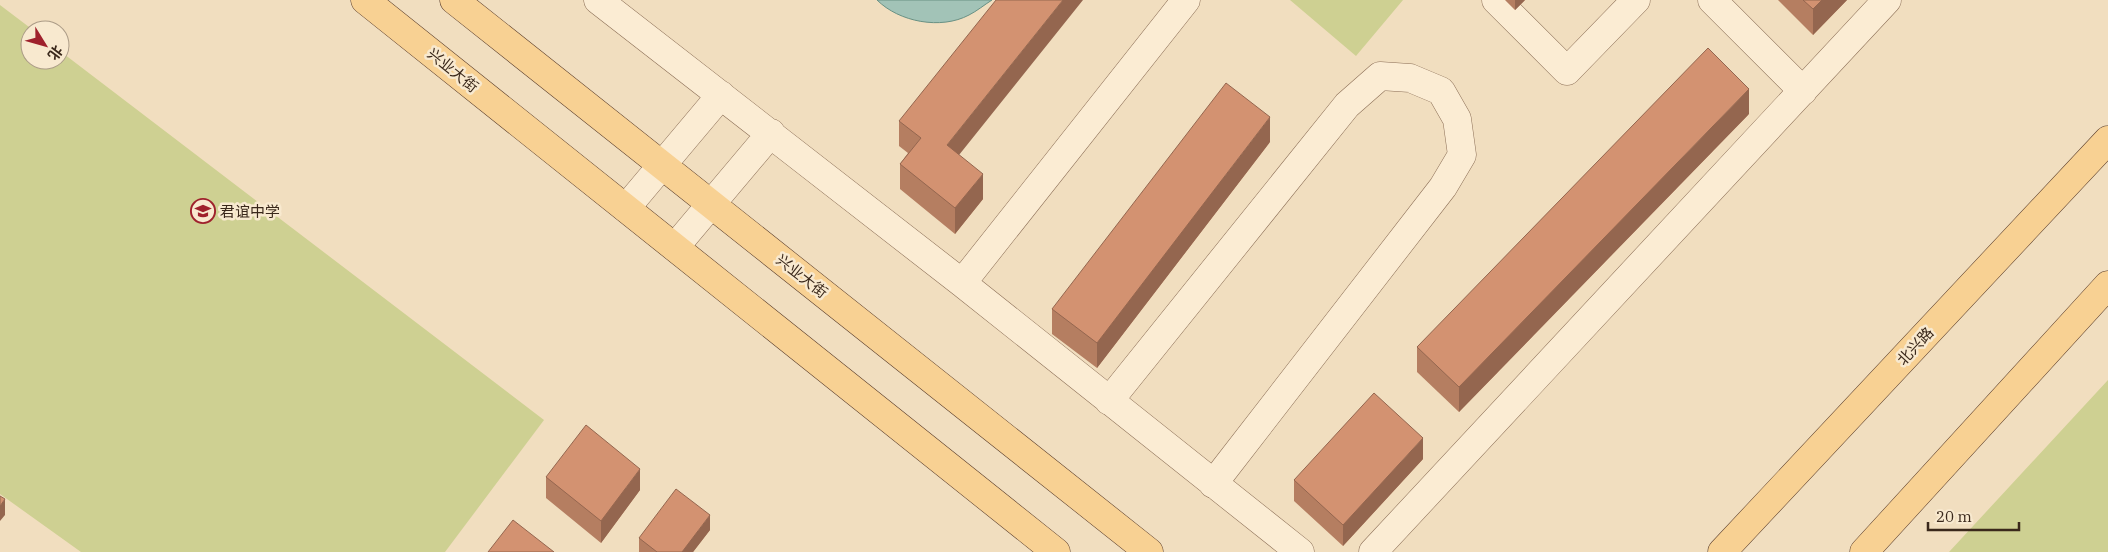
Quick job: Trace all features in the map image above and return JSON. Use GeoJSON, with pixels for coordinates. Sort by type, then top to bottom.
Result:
{"type":"FeatureCollection","features":[{"type":"Feature","properties":{"kind":"main road","name":"兴业大街"},"geometry":{"type":"LineString","coordinates":[[365,0],[1056,552]]}},
{"type":"Feature","properties":{"kind":"main road","name":"兴业大街"},"geometry":{"type":"LineString","coordinates":[[454,0],[1150,552]]}},
{"type":"Feature","properties":{"kind":"main road","name":"北兴路"},"geometry":{"type":"LineString","coordinates":[[1722,552],[2108,140]]}},
{"type":"Feature","properties":{"kind":"main road"},"geometry":{"type":"LineString","coordinates":[[1864,552],[2108,285]]}},
{"type":"Feature","properties":{"kind":"street"},"geometry":{"type":"LineString","coordinates":[[598,0],[962,283],[1300,552]]}},
{"type":"Feature","properties":{"kind":"street"},"geometry":{"type":"LineString","coordinates":[[962,283],[1186,0]]}},
{"type":"Feature","properties":{"kind":"street"},"geometry":{"type":"LineString","coordinates":[[1496,0],[1567,71],[1636,0]]}},
{"type":"Feature","properties":{"kind":"street"},"geometry":{"type":"LineString","coordinates":[[1712,0],[1803,91]]}},
{"type":"Feature","properties":{"kind":"street"},"geometry":{"type":"LineString","coordinates":[[1373,552],[1887,0]]}},
{"type":"Feature","properties":{"kind":"street"},"geometry":{"type":"LineString","coordinates":[[1109,401],[1347,105],[1380,76],[1410,78],[1441,91],[1457,119],[1462,155],[1443,187],[1214,484]]}},
{"type":"Feature","properties":{"kind":"street"},"geometry":{"type":"LineString","coordinates":[[626,208],[721,95]]}},
{"type":"Feature","properties":{"kind":"street"},"geometry":{"type":"LineString","coordinates":[[674,247],[771,133]]}},
{"type":"Feature","properties":{"kind":"green space"},"geometry":{"type":"Polygon","coordinates":[[[1290,0],[1403,0],[1356,56],[1290,0]]]}},
{"type":"Feature","properties":{"kind":"green space","name":"君谊中学"},"geometry":{"type":"Polygon","coordinates":[[[0,5],[20,20],[20,70],[70,70],[70,59],[544,420],[445,552],[81,552],[0,494],[0,5]]]}},
{"type":"Feature","properties":{"kind":"green space"},"geometry":{"type":"Polygon","coordinates":[[[2108,380],[2108,552],[1949,552],[2108,380]]]}},
{"type":"Feature","properties":{"kind":"water"},"geometry":{"type":"Polygon","coordinates":[[[877,0],[992,0],[958,20],[933,23],[897,14],[877,0]]]}},
{"type":"Feature","properties":{"kind":"building"},"geometry":{"type":"Polygon","coordinates":[[[996,0],[1063,0],[947,145],[983,174],[955,208],[900,164],[921,138],[899,121],[996,0]]]}},
{"type":"Feature","properties":{"kind":"building"},"geometry":{"type":"Polygon","coordinates":[[[1803,0],[1822,0],[1813,9],[1803,0]]]}},
{"type":"Feature","properties":{"kind":"building"},"geometry":{"type":"Polygon","coordinates":[[[1708,48],[1749,89],[1459,387],[1417,347],[1708,48]]]}},
{"type":"Feature","properties":{"kind":"building"},"geometry":{"type":"Polygon","coordinates":[[[1226,83],[1270,117],[1097,343],[1052,309],[1226,83]]]}},
{"type":"Feature","properties":{"kind":"building"},"geometry":{"type":"Polygon","coordinates":[[[1374,393],[1423,438],[1343,525],[1294,480],[1374,393]]]}},
{"type":"Feature","properties":{"kind":"building"},"geometry":{"type":"Polygon","coordinates":[[[586,425],[640,469],[601,521],[546,477],[586,425]]]}},
{"type":"Feature","properties":{"kind":"building"},"geometry":{"type":"Polygon","coordinates":[[[676,489],[710,515],[682,552],[657,552],[639,538],[676,489]]]}},
{"type":"Feature","properties":{"kind":"building"},"geometry":{"type":"Polygon","coordinates":[[[0,496],[5,499],[0,506],[0,496]]]}},
{"type":"Feature","properties":{"kind":"building"},"geometry":{"type":"Polygon","coordinates":[[[513,520],[554,552],[488,552],[513,520]]]}},
{"type":"Feature","properties":{"kind":"place","name":"君谊中学"},"geometry":{"type":"Point","coordinates":[203,211]}}]}
